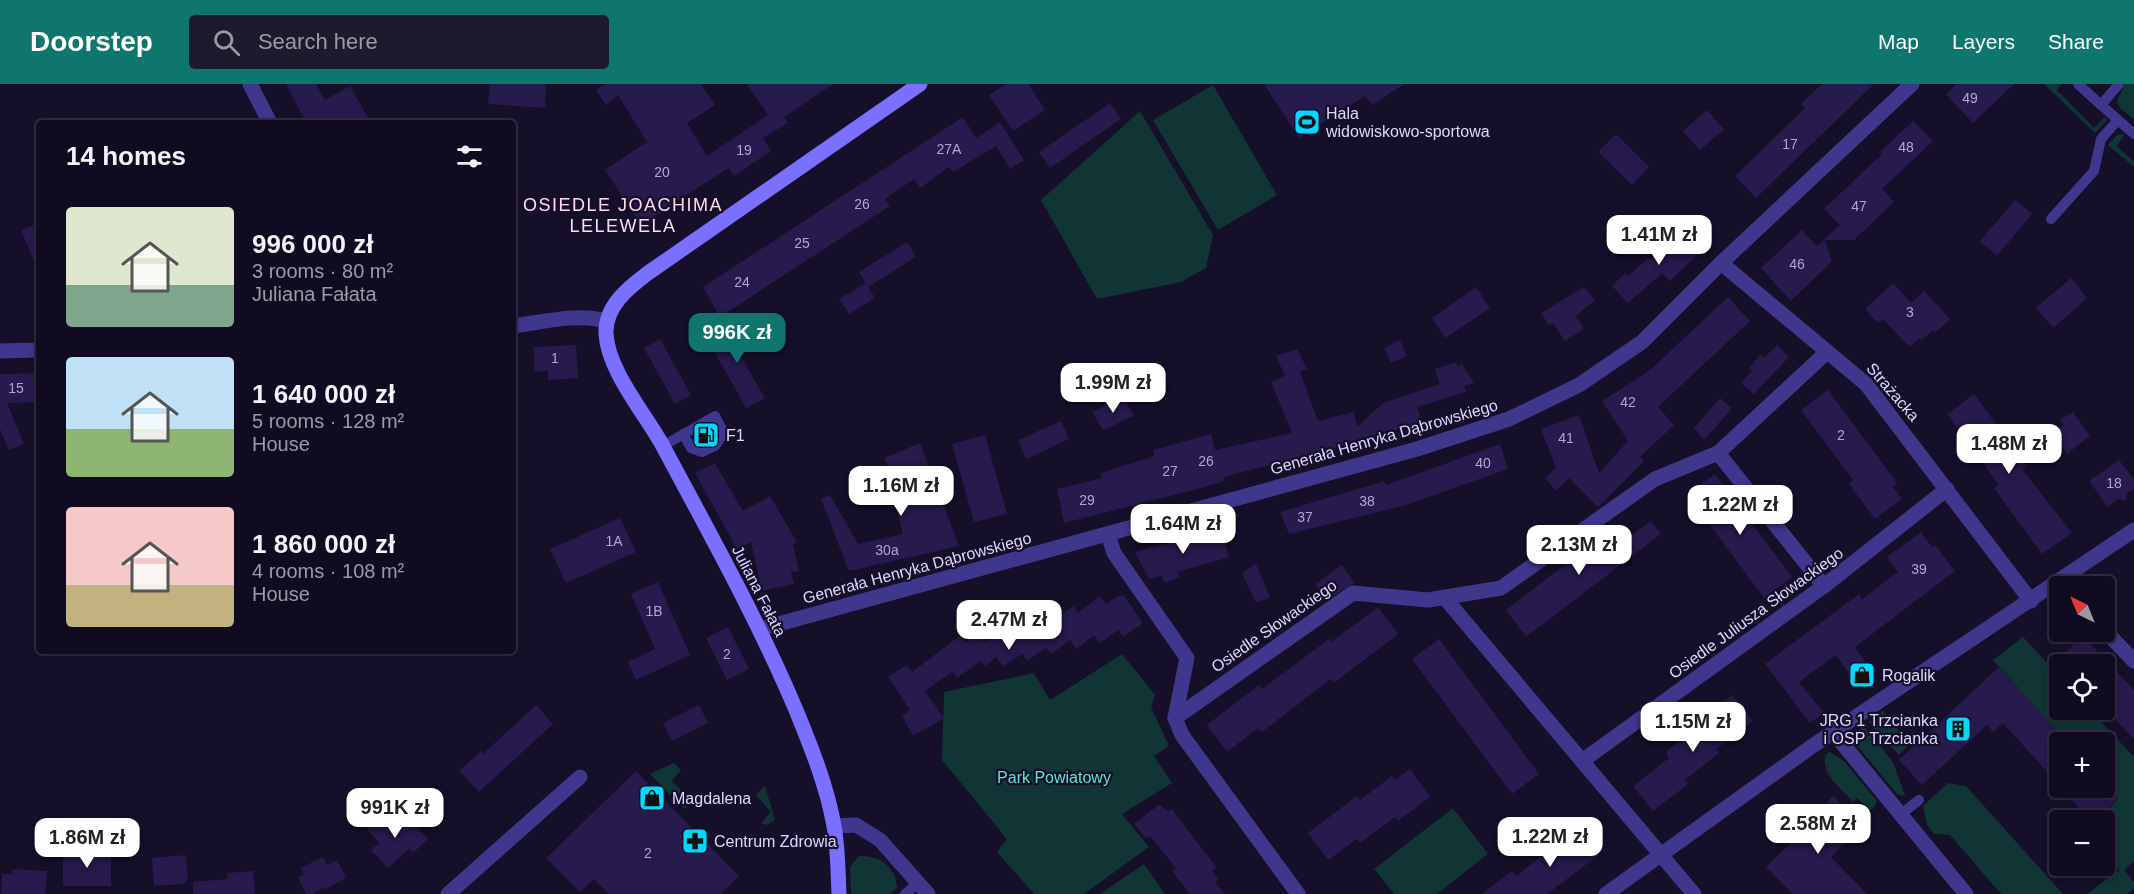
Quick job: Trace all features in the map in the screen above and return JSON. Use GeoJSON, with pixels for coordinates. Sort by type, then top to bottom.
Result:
{"type":"FeatureCollection","features":[{"type":"Feature","properties":{"kind":"main road"},"geometry":{"type":"LineString","coordinates":[[606,321],[616,302],[629,287],[920,84]]}},
{"type":"Feature","properties":{"kind":"main road","name":"Juliana Fałata"},"geometry":{"type":"LineString","coordinates":[[606,321],[607,343],[615,365],[663,446],[760,629],[808,740],[834,826],[839,894]]}},
{"type":"Feature","properties":{"kind":"street"},"geometry":{"type":"LineString","coordinates":[[250,84],[268,120]]}},
{"type":"Feature","properties":{"kind":"street","name":"Generała Henryka Dąbrowskiego"},"geometry":{"type":"LineString","coordinates":[[760,629],[1406,452],[1509,419],[1579,385],[1642,342],[1721,263],[1912,84]]}},
{"type":"Feature","properties":{"kind":"street","name":"Strażacka"},"geometry":{"type":"LineString","coordinates":[[1721,263],[1866,384],[1886,406],[2031,601]]}},
{"type":"Feature","properties":{"kind":"street"},"geometry":{"type":"LineString","coordinates":[[516,326],[562,319],[595,318],[606,321]]}},
{"type":"Feature","properties":{"kind":"street"},"geometry":{"type":"LineString","coordinates":[[0,351],[36,350]]}},
{"type":"Feature","properties":{"kind":"street","name":"Osiedle Słowackiego"},"geometry":{"type":"LineString","coordinates":[[1175,718],[1353,593],[1428,600],[1501,588],[1655,479],[1718,453],[1827,352]]}},
{"type":"Feature","properties":{"kind":"street"},"geometry":{"type":"LineString","coordinates":[[1718,453],[1824,586]]}},
{"type":"Feature","properties":{"kind":"street","name":"Osiedle Juliusza Słowackiego"},"geometry":{"type":"LineString","coordinates":[[1582,761],[1824,586],[1947,489]]}},
{"type":"Feature","properties":{"kind":"street"},"geometry":{"type":"LineString","coordinates":[[2072,576],[2134,530]]}},
{"type":"Feature","properties":{"kind":"street"},"geometry":{"type":"LineString","coordinates":[[1108,534],[1114,553],[1187,658],[1175,718],[1182,735],[1298,894]]}},
{"type":"Feature","properties":{"kind":"street"},"geometry":{"type":"LineString","coordinates":[[1606,894],[1833,732],[2049,591]]}},
{"type":"Feature","properties":{"kind":"street"},"geometry":{"type":"LineString","coordinates":[[1444,597],[1660,857],[1694,894]]}},
{"type":"Feature","properties":{"kind":"street"},"geometry":{"type":"LineString","coordinates":[[2115,642],[2134,662]]}},
{"type":"Feature","properties":{"kind":"street"},"geometry":{"type":"LineString","coordinates":[[1833,732],[1966,894]]}},
{"type":"Feature","properties":{"kind":"street"},"geometry":{"type":"LineString","coordinates":[[448,894],[580,777]]}},
{"type":"Feature","properties":{"kind":"street"},"geometry":{"type":"LineString","coordinates":[[834,826],[856,825],[880,840],[923,889]]}},
{"type":"Feature","properties":{"kind":"lane"},"geometry":{"type":"LineString","coordinates":[[2078,84],[2134,134]]}},
{"type":"Feature","properties":{"kind":"lane"},"geometry":{"type":"LineString","coordinates":[[2101,105],[2119,84]]}},
{"type":"Feature","properties":{"kind":"lane"},"geometry":{"type":"LineString","coordinates":[[2051,219],[2094,171],[2101,139],[2118,120]]}},
{"type":"Feature","properties":{"kind":"lane"},"geometry":{"type":"LineString","coordinates":[[663,446],[683,434]]}},
{"type":"Feature","properties":{"kind":"lane"},"geometry":{"type":"LineString","coordinates":[[1900,814],[1919,800]]}},
{"type":"Feature","properties":{"kind":"lane"},"geometry":{"type":"LineString","coordinates":[[905,894],[923,889]]}},
{"type":"Feature","properties":{"kind":"green space"},"geometry":{"type":"Polygon","coordinates":[[[2044,84],[2061,84],[2057,90],[2094,128],[2105,117],[2107,120],[2095,133],[2044,84]]]}},
{"type":"Feature","properties":{"kind":"green space"},"geometry":{"type":"Polygon","coordinates":[[[2125,84],[2134,84],[2134,119],[2120,108],[2117,101],[2125,84]]]}},
{"type":"Feature","properties":{"kind":"green space"},"geometry":{"type":"Polygon","coordinates":[[[1213,85],[1277,195],[1218,230],[1153,120],[1213,85]]]}},
{"type":"Feature","properties":{"kind":"green space"},"geometry":{"type":"Polygon","coordinates":[[[1140,111],[1213,235],[1206,268],[1181,282],[1097,299],[1041,200],[1140,111]]]}},
{"type":"Feature","properties":{"kind":"green space"},"geometry":{"type":"Polygon","coordinates":[[[2125,134],[2117,146],[2134,162],[2134,167],[2108,145],[2117,135],[2125,134]]]}},
{"type":"Feature","properties":{"kind":"green space"},"geometry":{"type":"Polygon","coordinates":[[[2023,637],[2049,665],[2049,720],[2099,720],[2111,732],[2058,732],[1993,660],[2023,637]]]}},
{"type":"Feature","properties":{"kind":"green space","name":"Park Powiatowy"},"geometry":{"type":"Polygon","coordinates":[[[1122,654],[1155,695],[1151,707],[1169,746],[1154,756],[1172,783],[1122,814],[1149,847],[1084,894],[1034,894],[997,852],[1007,839],[942,760],[944,692],[1034,673],[1050,700],[1122,654]]]}},
{"type":"Feature","properties":{"kind":"green space"},"geometry":{"type":"Polygon","coordinates":[[[1883,711],[1910,744],[1899,755],[1869,722],[1883,711]]]}},
{"type":"Feature","properties":{"kind":"green space"},"geometry":{"type":"Polygon","coordinates":[[[1864,726],[1893,762],[1905,796],[1897,794],[1855,743],[1857,732],[1864,726]]]}},
{"type":"Feature","properties":{"kind":"green space"},"geometry":{"type":"Polygon","coordinates":[[[2115,737],[2134,757],[2134,861],[2124,870],[2134,882],[2134,888],[2127,894],[2087,894],[2111,876],[2115,876],[2119,870],[2115,865],[2115,828],[2117,824],[2115,810],[2108,810],[2118,799],[2115,796],[2115,737]]]}},
{"type":"Feature","properties":{"kind":"green space"},"geometry":{"type":"Polygon","coordinates":[[[1830,752],[1843,760],[1877,801],[1873,809],[1869,809],[1857,798],[1853,802],[1833,781],[1825,762],[1825,755],[1830,752]]]}},
{"type":"Feature","properties":{"kind":"green space"},"geometry":{"type":"Polygon","coordinates":[[[674,763],[681,770],[672,781],[693,803],[684,809],[650,774],[674,763]]]}},
{"type":"Feature","properties":{"kind":"green space"},"geometry":{"type":"Polygon","coordinates":[[[1948,783],[1966,786],[2063,894],[2001,894],[1950,835],[1934,834],[1927,825],[1923,806],[1948,783]]]}},
{"type":"Feature","properties":{"kind":"green space"},"geometry":{"type":"Polygon","coordinates":[[[765,786],[775,820],[767,825],[761,823],[771,812],[756,795],[765,786]]]}},
{"type":"Feature","properties":{"kind":"green space"},"geometry":{"type":"Polygon","coordinates":[[[1453,808],[1488,854],[1437,894],[1394,894],[1374,869],[1453,808]]]}},
{"type":"Feature","properties":{"kind":"green space"},"geometry":{"type":"Polygon","coordinates":[[[859,856],[880,860],[890,868],[897,888],[890,894],[851,894],[850,867],[859,856]]]}},
{"type":"Feature","properties":{"kind":"green space"},"geometry":{"type":"Polygon","coordinates":[[[1144,864],[1165,894],[1100,894],[1144,864]]]}},
{"type":"Feature","properties":{"kind":"building"},"geometry":{"type":"Polygon","coordinates":[[[286,84],[316,84],[325,100],[350,86],[369,120],[304,120],[286,84]]]}},
{"type":"Feature","properties":{"kind":"building"},"geometry":{"type":"Polygon","coordinates":[[[490,84],[546,84],[545,108],[488,104],[490,84]]]}},
{"type":"Feature","properties":{"kind":"building"},"geometry":{"type":"Polygon","coordinates":[[[606,84],[701,84],[715,105],[687,123],[707,156],[768,115],[747,84],[833,84],[784,117],[788,123],[763,138],[771,151],[734,176],[728,168],[641,225],[605,170],[647,142],[618,95],[606,105],[596,90],[606,84]]]}},
{"type":"Feature","properties":{"kind":"building"},"geometry":{"type":"Polygon","coordinates":[[[1006,84],[1028,84],[1045,110],[1013,131],[989,95],[1006,84]]]}},
{"type":"Feature","properties":{"kind":"building","name":"Hala widowiskowo-sportowa"},"geometry":{"type":"Polygon","coordinates":[[[1264,84],[1404,84],[1372,105],[1365,96],[1299,138],[1264,84]]]}},
{"type":"Feature","properties":{"kind":"building"},"geometry":{"type":"Polygon","coordinates":[[[1822,84],[1874,84],[1756,198],[1735,176],[1805,108],[1801,104],[1822,84]]]}},
{"type":"Feature","properties":{"kind":"building"},"geometry":{"type":"Polygon","coordinates":[[[1957,84],[2014,84],[1973,123],[1946,94],[1957,84]]]}},
{"type":"Feature","properties":{"kind":"building"},"geometry":{"type":"Polygon","coordinates":[[[1110,103],[1121,119],[1050,168],[1039,152],[1110,103]]]}},
{"type":"Feature","properties":{"kind":"building"},"geometry":{"type":"Polygon","coordinates":[[[1707,110],[1724,129],[1700,150],[1683,131],[1707,110]]]}},
{"type":"Feature","properties":{"kind":"building"},"geometry":{"type":"Polygon","coordinates":[[[963,117],[976,138],[1000,122],[1024,160],[1010,169],[996,146],[953,172],[949,167],[920,188],[914,179],[885,199],[890,206],[720,317],[703,287],[963,117]]]}},
{"type":"Feature","properties":{"kind":"building"},"geometry":{"type":"Polygon","coordinates":[[[1913,121],[1933,141],[1882,189],[1894,202],[1854,240],[1825,240],[1832,261],[1791,301],[1761,268],[1802,230],[1817,246],[1840,225],[1824,209],[1913,121]]]}},
{"type":"Feature","properties":{"kind":"building"},"geometry":{"type":"Polygon","coordinates":[[[1616,134],[1649,167],[1632,185],[1598,152],[1616,134]]]}},
{"type":"Feature","properties":{"kind":"building"},"geometry":{"type":"Polygon","coordinates":[[[2015,200],[2032,214],[1997,256],[1980,241],[2015,200]]]}},
{"type":"Feature","properties":{"kind":"building"},"geometry":{"type":"Polygon","coordinates":[[[36,224],[36,266],[21,230],[36,224]]]}},
{"type":"Feature","properties":{"kind":"building"},"geometry":{"type":"Polygon","coordinates":[[[1682,229],[1702,250],[1670,281],[1662,273],[1628,303],[1612,286],[1625,273],[1628,276],[1648,258],[1650,260],[1682,229]]]}},
{"type":"Feature","properties":{"kind":"building"},"geometry":{"type":"Polygon","coordinates":[[[907,242],[916,257],[868,287],[859,272],[907,242]]]}},
{"type":"Feature","properties":{"kind":"building"},"geometry":{"type":"Polygon","coordinates":[[[2071,278],[2087,298],[2053,328],[2036,308],[2071,278]]]}},
{"type":"Feature","properties":{"kind":"building"},"geometry":{"type":"Polygon","coordinates":[[[866,283],[875,298],[849,314],[839,299],[866,283]]]}},
{"type":"Feature","properties":{"kind":"building"},"geometry":{"type":"Polygon","coordinates":[[[1893,283],[1911,303],[1924,291],[1950,319],[1935,333],[1933,330],[1910,347],[1883,319],[1878,323],[1865,309],[1893,283]]]}},
{"type":"Feature","properties":{"kind":"building"},"geometry":{"type":"Polygon","coordinates":[[[1476,287],[1490,308],[1445,338],[1432,318],[1476,287]]]}},
{"type":"Feature","properties":{"kind":"building"},"geometry":{"type":"Polygon","coordinates":[[[1584,287],[1595,300],[1576,316],[1584,329],[1565,341],[1553,323],[1549,325],[1541,313],[1584,287]]]}},
{"type":"Feature","properties":{"kind":"building"},"geometry":{"type":"Polygon","coordinates":[[[1728,297],[1750,321],[1658,407],[1674,425],[1640,457],[1644,461],[1598,507],[1569,478],[1556,491],[1545,478],[1556,468],[1541,429],[1579,415],[1599,473],[1628,441],[1602,401],[1649,371],[1728,297]]]}},
{"type":"Feature","properties":{"kind":"building"},"geometry":{"type":"Polygon","coordinates":[[[739,325],[753,347],[740,355],[765,398],[746,408],[709,342],[739,325]]]}},
{"type":"Feature","properties":{"kind":"building"},"geometry":{"type":"Polygon","coordinates":[[[660,339],[691,395],[675,404],[644,348],[660,339]]]}},
{"type":"Feature","properties":{"kind":"building"},"geometry":{"type":"Polygon","coordinates":[[[1400,340],[1407,356],[1391,363],[1384,348],[1400,340]]]}},
{"type":"Feature","properties":{"kind":"building"},"geometry":{"type":"Polygon","coordinates":[[[576,345],[578,378],[548,380],[548,371],[535,372],[533,347],[576,345]]]}},
{"type":"Feature","properties":{"kind":"building"},"geometry":{"type":"Polygon","coordinates":[[[1777,345],[1789,357],[1754,394],[1741,383],[1752,371],[1749,368],[1760,355],[1764,358],[1777,345]]]}},
{"type":"Feature","properties":{"kind":"building"},"geometry":{"type":"Polygon","coordinates":[[[1297,349],[1307,369],[1300,372],[1318,421],[1354,412],[1357,427],[1383,403],[1440,384],[1435,369],[1456,362],[1457,366],[1462,364],[1474,383],[1464,386],[1466,392],[1417,407],[1422,421],[1361,442],[1223,477],[1225,481],[1064,523],[1057,489],[1102,478],[1101,473],[1154,456],[1153,450],[1211,434],[1215,450],[1292,433],[1271,382],[1285,376],[1276,356],[1297,349]]]}},
{"type":"Feature","properties":{"kind":"building"},"geometry":{"type":"Polygon","coordinates":[[[36,373],[36,402],[7,403],[24,444],[9,450],[0,429],[0,374],[36,373]]]}},
{"type":"Feature","properties":{"kind":"building"},"geometry":{"type":"Polygon","coordinates":[[[1828,390],[1897,483],[1893,487],[1902,499],[1875,519],[1849,484],[1853,480],[1801,410],[1828,390]]]}},
{"type":"Feature","properties":{"kind":"building"},"geometry":{"type":"Polygon","coordinates":[[[1974,394],[2027,466],[2022,469],[2072,533],[2042,554],[1994,488],[1999,485],[1947,414],[1974,394]]]}},
{"type":"Feature","properties":{"kind":"building"},"geometry":{"type":"Polygon","coordinates":[[[1123,397],[1134,416],[1103,430],[1092,412],[1123,397]]]}},
{"type":"Feature","properties":{"kind":"building"},"geometry":{"type":"Polygon","coordinates":[[[1720,398],[1732,408],[1704,440],[1694,428],[1720,398]]]}},
{"type":"Feature","properties":{"kind":"building"},"geometry":{"type":"Polygon","coordinates":[[[2073,412],[2090,436],[2067,454],[2053,433],[2064,425],[2060,420],[2073,412]]]}},
{"type":"Feature","properties":{"kind":"building"},"geometry":{"type":"Polygon","coordinates":[[[1061,421],[1069,439],[1026,459],[1018,440],[1061,421]]]}},
{"type":"Feature","properties":{"kind":"building"},"geometry":{"type":"Polygon","coordinates":[[[985,435],[1007,514],[974,522],[952,444],[985,435]]]}},
{"type":"Feature","properties":{"kind":"building"},"geometry":{"type":"Polygon","coordinates":[[[920,443],[959,546],[849,571],[821,499],[830,495],[858,544],[903,534],[891,490],[900,488],[884,458],[920,443]]]}},
{"type":"Feature","properties":{"kind":"building"},"geometry":{"type":"Polygon","coordinates":[[[1500,444],[1508,469],[1406,505],[1289,534],[1280,512],[1385,481],[1386,485],[1500,444]]]}},
{"type":"Feature","properties":{"kind":"building"},"geometry":{"type":"Polygon","coordinates":[[[2119,460],[2134,480],[2134,489],[2127,493],[2126,501],[2118,499],[2108,507],[2089,481],[2119,460]]]}},
{"type":"Feature","properties":{"kind":"building"},"geometry":{"type":"Polygon","coordinates":[[[715,463],[743,511],[770,496],[797,542],[793,544],[799,571],[791,572],[794,584],[762,591],[751,542],[737,549],[695,473],[715,463]]]}},
{"type":"Feature","properties":{"kind":"building"},"geometry":{"type":"Polygon","coordinates":[[[1715,474],[1792,577],[1764,598],[1687,494],[1715,474]]]}},
{"type":"Feature","properties":{"kind":"building"},"geometry":{"type":"Polygon","coordinates":[[[620,518],[636,552],[566,583],[550,549],[620,518]]]}},
{"type":"Feature","properties":{"kind":"building"},"geometry":{"type":"Polygon","coordinates":[[[1651,521],[1661,534],[1526,637],[1506,610],[1619,523],[1630,536],[1651,521]]]}},
{"type":"Feature","properties":{"kind":"building"},"geometry":{"type":"Polygon","coordinates":[[[1221,529],[1229,557],[1177,572],[1180,577],[1165,583],[1161,576],[1149,579],[1135,552],[1221,529]]]}},
{"type":"Feature","properties":{"kind":"building"},"geometry":{"type":"Polygon","coordinates":[[[1921,532],[1932,547],[1935,545],[1955,571],[1855,647],[1874,674],[1857,685],[1836,655],[1799,682],[1824,713],[1810,723],[1765,664],[1859,594],[1862,599],[1898,572],[1887,557],[1921,532]]]}},
{"type":"Feature","properties":{"kind":"building"},"geometry":{"type":"Polygon","coordinates":[[[1256,564],[1270,597],[1256,603],[1242,573],[1256,564]]]}},
{"type":"Feature","properties":{"kind":"building"},"geometry":{"type":"Polygon","coordinates":[[[1342,565],[1354,583],[1328,599],[1315,584],[1342,565]]]}},
{"type":"Feature","properties":{"kind":"building"},"geometry":{"type":"Polygon","coordinates":[[[658,582],[690,655],[636,680],[628,662],[655,649],[631,594],[658,582]]]}},
{"type":"Feature","properties":{"kind":"building"},"geometry":{"type":"Polygon","coordinates":[[[1100,596],[1106,604],[1118,596],[1124,596],[1143,623],[1123,637],[1118,630],[1100,643],[1094,635],[1076,649],[1070,640],[1051,654],[1046,648],[1027,661],[1022,654],[1003,666],[996,657],[985,666],[981,661],[957,678],[952,672],[925,691],[944,718],[913,736],[902,716],[910,710],[888,677],[907,665],[912,672],[961,635],[966,642],[977,634],[984,642],[1009,623],[1014,629],[1026,620],[1032,628],[1057,609],[1061,615],[1073,606],[1078,613],[1100,596]]]}},
{"type":"Feature","properties":{"kind":"building"},"geometry":{"type":"Polygon","coordinates":[[[1378,607],[1398,634],[1334,683],[1331,679],[1262,732],[1258,728],[1227,752],[1207,725],[1259,685],[1262,689],[1329,639],[1331,642],[1378,607]]]}},
{"type":"Feature","properties":{"kind":"building"},"geometry":{"type":"Polygon","coordinates":[[[728,627],[749,669],[727,680],[706,638],[728,627]]]}},
{"type":"Feature","properties":{"kind":"building"},"geometry":{"type":"Polygon","coordinates":[[[1439,639],[1539,774],[1512,794],[1412,659],[1439,639]]]}},
{"type":"Feature","properties":{"kind":"building"},"geometry":{"type":"Polygon","coordinates":[[[2076,642],[2089,642],[2100,654],[2065,654],[2076,642]]]}},
{"type":"Feature","properties":{"kind":"building","name":"JRG 1 Trzcianka i OSP Trzcianka"},"geometry":{"type":"Polygon","coordinates":[[[1999,667],[2058,732],[2049,732],[2049,774],[2003,723],[1993,732],[1987,725],[1922,785],[1899,760],[1999,667]]]}},
{"type":"Feature","properties":{"kind":"building"},"geometry":{"type":"Polygon","coordinates":[[[2115,670],[2134,690],[2134,739],[2115,719],[2115,670]]]}},
{"type":"Feature","properties":{"kind":"building"},"geometry":{"type":"Polygon","coordinates":[[[1732,695],[1753,721],[1716,749],[1719,753],[1685,780],[1688,784],[1653,811],[1633,786],[1669,758],[1666,752],[1699,726],[1697,722],[1732,695]]]}},
{"type":"Feature","properties":{"kind":"building"},"geometry":{"type":"Polygon","coordinates":[[[536,705],[553,724],[479,792],[459,771],[481,751],[483,754],[536,705]]]}},
{"type":"Feature","properties":{"kind":"building"},"geometry":{"type":"Polygon","coordinates":[[[699,705],[708,723],[672,741],[663,723],[699,705]]]}},
{"type":"Feature","properties":{"kind":"building"},"geometry":{"type":"Polygon","coordinates":[[[1410,769],[1430,797],[1398,821],[1395,817],[1360,843],[1357,839],[1328,860],[1308,833],[1357,796],[1360,800],[1392,776],[1395,780],[1410,769]]]}},
{"type":"Feature","properties":{"kind":"building"},"geometry":{"type":"Polygon","coordinates":[[[636,771],[739,876],[721,894],[609,894],[594,879],[580,892],[546,858],[636,771]]]}},
{"type":"Feature","properties":{"kind":"building"},"geometry":{"type":"Polygon","coordinates":[[[1833,796],[1859,822],[1847,835],[1850,838],[1831,857],[1867,894],[1793,894],[1766,867],[1814,820],[1811,818],[1833,796]]]}},
{"type":"Feature","properties":{"kind":"building"},"geometry":{"type":"Polygon","coordinates":[[[2115,796],[2118,799],[2105,810],[2077,810],[2079,808],[2070,798],[2115,798],[2115,796]]]}},
{"type":"Feature","properties":{"kind":"building"},"geometry":{"type":"Polygon","coordinates":[[[1160,804],[1168,812],[1172,809],[1216,867],[1212,871],[1218,879],[1215,882],[1225,894],[1190,894],[1172,871],[1176,868],[1150,836],[1146,838],[1134,824],[1160,804]]]}},
{"type":"Feature","properties":{"kind":"building"},"geometry":{"type":"Polygon","coordinates":[[[396,812],[410,828],[414,824],[428,839],[413,853],[409,849],[388,868],[371,850],[379,843],[364,825],[380,826],[396,812]]]}},
{"type":"Feature","properties":{"kind":"building"},"geometry":{"type":"Polygon","coordinates":[[[1579,827],[1600,854],[1547,894],[1482,894],[1512,871],[1516,876],[1579,827]]]}},
{"type":"Feature","properties":{"kind":"building"},"geometry":{"type":"Polygon","coordinates":[[[63,852],[111,852],[111,886],[63,886],[63,852]]]}},
{"type":"Feature","properties":{"kind":"building"},"geometry":{"type":"Polygon","coordinates":[[[186,855],[188,879],[184,884],[154,886],[152,858],[186,855]]]}},
{"type":"Feature","properties":{"kind":"building"},"geometry":{"type":"Polygon","coordinates":[[[323,857],[327,865],[337,860],[346,878],[326,889],[325,887],[313,894],[306,894],[298,877],[304,874],[301,868],[323,857]]]}},
{"type":"Feature","properties":{"kind":"building"},"geometry":{"type":"Polygon","coordinates":[[[13,869],[47,871],[45,894],[1,894],[2,874],[12,874],[13,869]]]}},
{"type":"Feature","properties":{"kind":"building"},"geometry":{"type":"Polygon","coordinates":[[[253,871],[255,894],[193,894],[193,882],[227,879],[227,873],[253,871]]]}},
{"type":"Feature","properties":{"kind":"place","name":"Hala widowiskowo-sportowa"},"geometry":{"type":"Point","coordinates":[1307,122]}},
{"type":"Feature","properties":{"kind":"place","name":"F1"},"geometry":{"type":"Point","coordinates":[706,435]}},
{"type":"Feature","properties":{"kind":"place","name":"Rogalik"},"geometry":{"type":"Point","coordinates":[1862,675]}},
{"type":"Feature","properties":{"kind":"place","name":"JRG 1 Trzcianka i OSP Trzcianka"},"geometry":{"type":"Point","coordinates":[1958,729]}},
{"type":"Feature","properties":{"kind":"place","name":"Magdalena"},"geometry":{"type":"Point","coordinates":[652,798]}},
{"type":"Feature","properties":{"kind":"place","name":"Centrum Zdrowia"},"geometry":{"type":"Point","coordinates":[695,841]}},
{"type":"Feature","properties":{"kind":"district","name":"OSIEDLE JOACHIMA LELEWELA"},"geometry":{"type":"Point","coordinates":[623,215]}}]}
